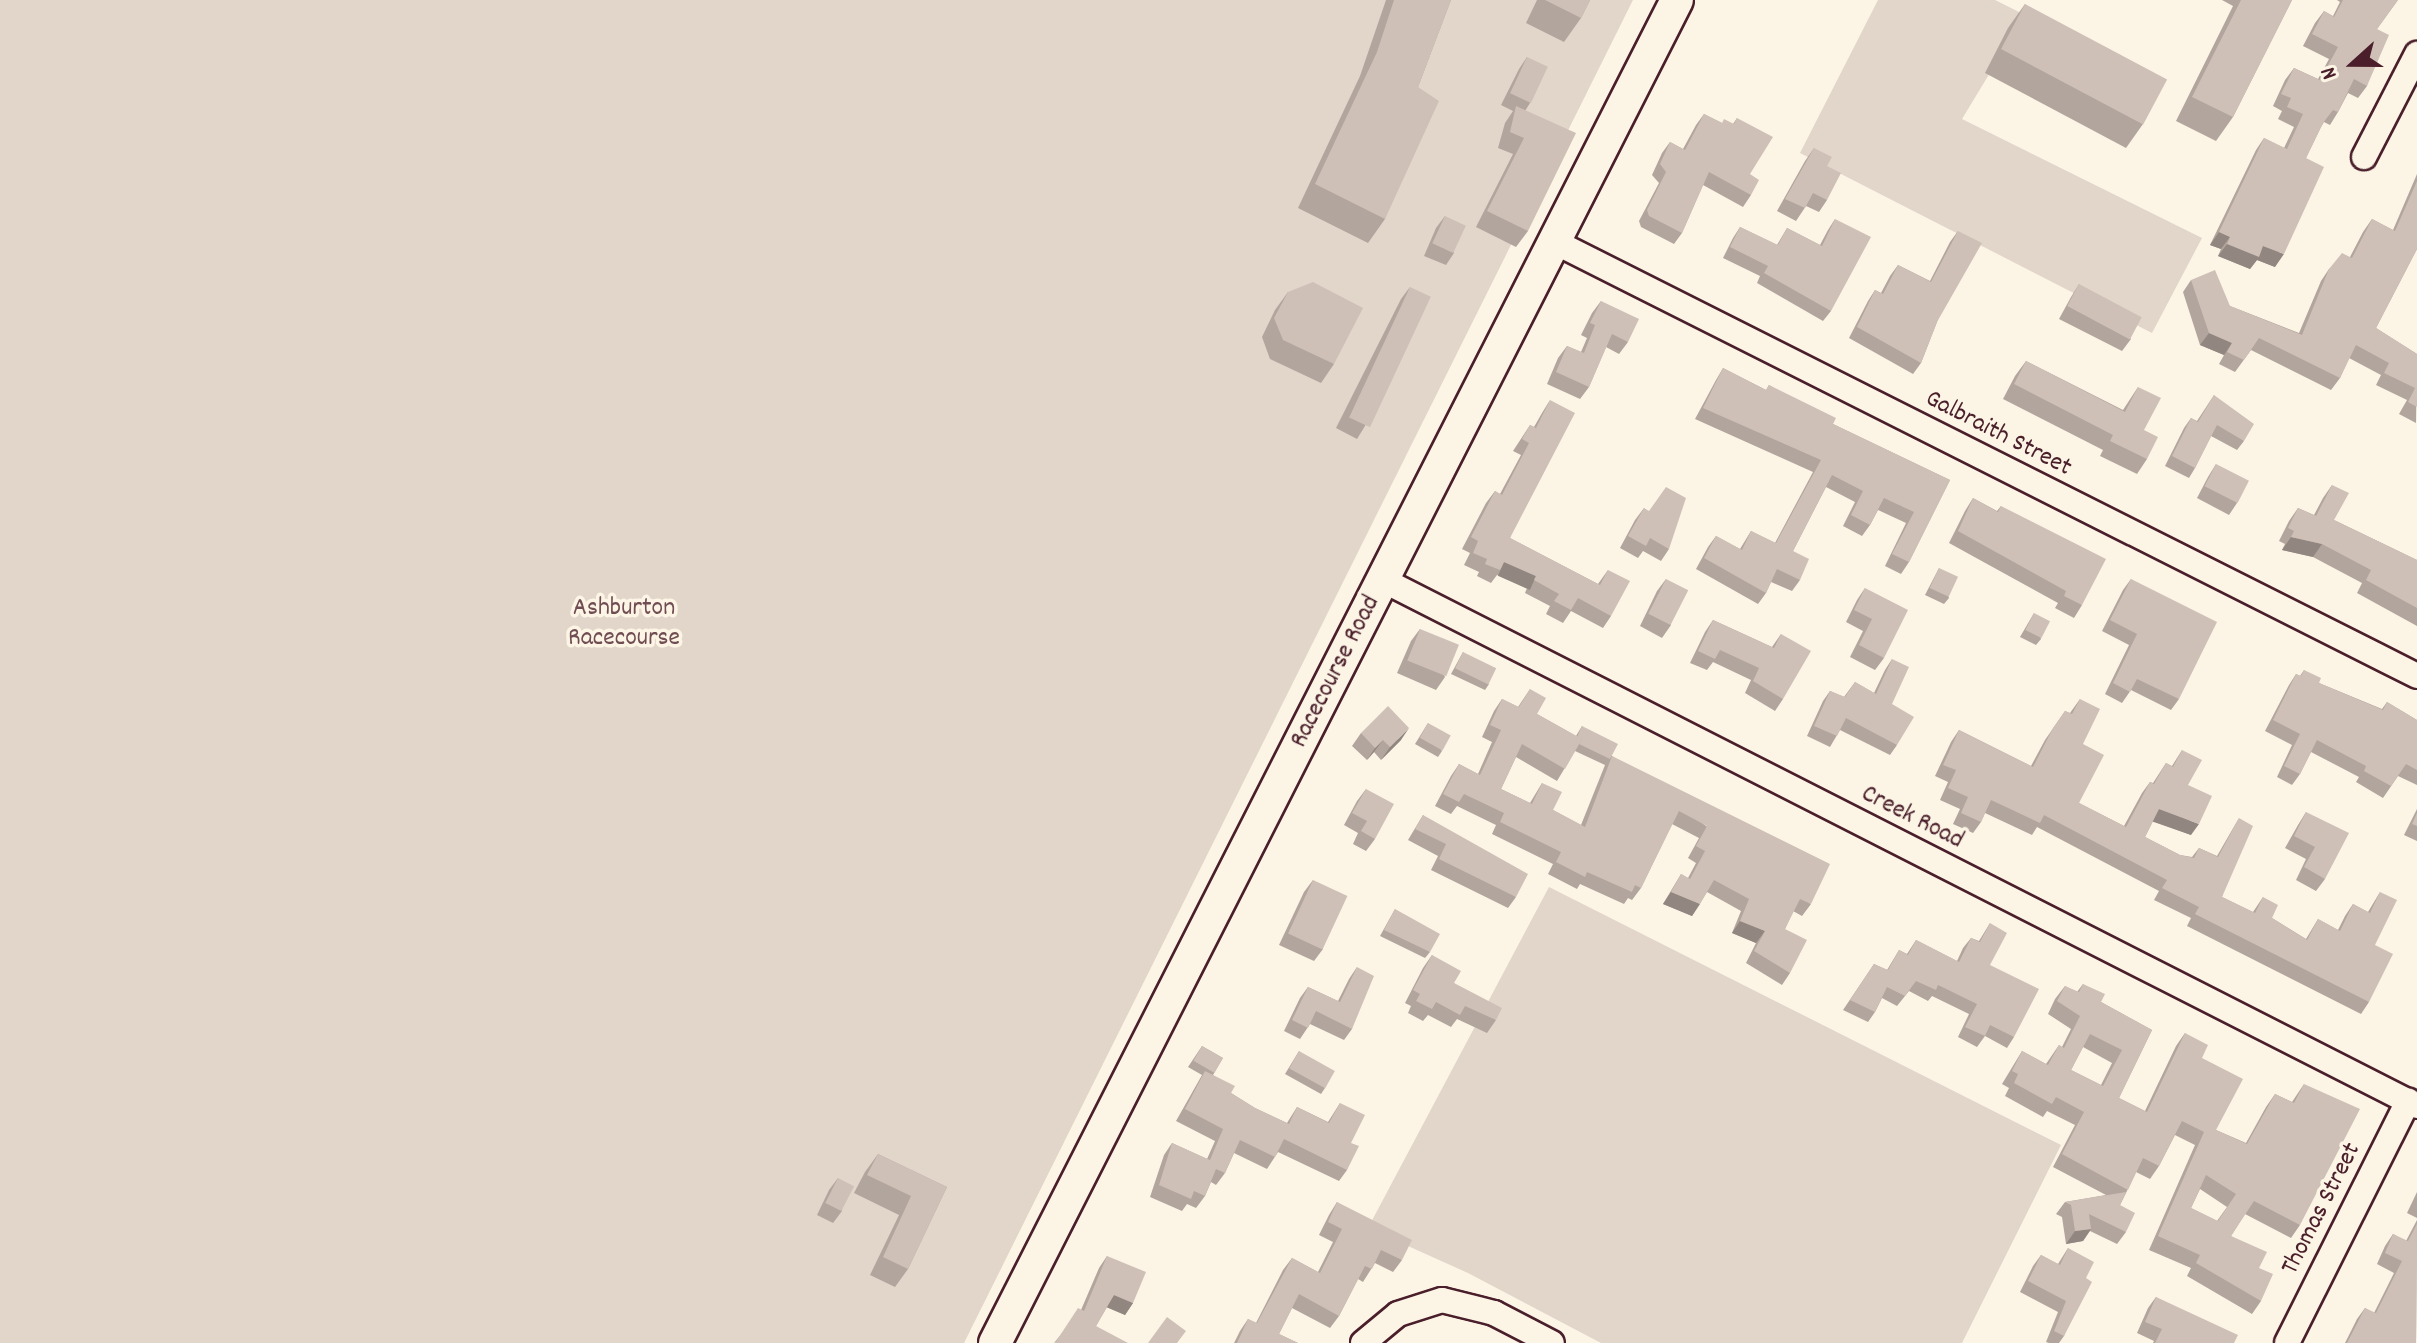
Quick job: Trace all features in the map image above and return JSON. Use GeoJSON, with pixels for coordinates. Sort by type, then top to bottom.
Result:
{"type":"FeatureCollection","features":[{"type":"Feature","properties":{"kind":"street","name":"Racecourse Road"},"geometry":{"type":"LineString","coordinates":[[995,1343],[1677,0]]}},
{"type":"Feature","properties":{"kind":"street"},"geometry":{"type":"LineString","coordinates":[[2364,157],[2417,54]]}},
{"type":"Feature","properties":{"kind":"street","name":"Galbraith Street"},"geometry":{"type":"LineString","coordinates":[[1555,242],[2417,676]]}},
{"type":"Feature","properties":{"kind":"street","name":"Creek Road"},"geometry":{"type":"LineString","coordinates":[[1383,580],[2412,1103]]}},
{"type":"Feature","properties":{"kind":"street","name":"Thomas Street"},"geometry":{"type":"LineString","coordinates":[[2287,1343],[2412,1103]]}},
{"type":"Feature","properties":{"kind":"street"},"geometry":{"type":"LineString","coordinates":[[1363,1343],[1398,1314],[1442,1300],[1494,1313],[1552,1343]]}},
{"type":"Feature","properties":{"kind":"green space","name":"Ashburton Racecourse"},"geometry":{"type":"Polygon","coordinates":[[[0,0],[1633,0],[964,1343],[0,1343],[0,0]]]}},
{"type":"Feature","properties":{"kind":"green space"},"geometry":{"type":"Polygon","coordinates":[[[1878,0],[1995,0],[2025,15],[1962,119],[2202,238],[2152,333],[1800,153],[1878,0]]]}},
{"type":"Feature","properties":{"kind":"green space"},"geometry":{"type":"Polygon","coordinates":[[[1549,887],[2061,1145],[1962,1343],[1601,1343],[1468,1273],[1368,1228],[1549,887]]]}},
{"type":"Feature","properties":{"kind":"building"},"geometry":{"type":"Polygon","coordinates":[[[1394,0],[1451,0],[1418,87],[1439,101],[1385,219],[1315,184],[1377,52],[1394,0]]]}},
{"type":"Feature","properties":{"kind":"building"},"geometry":{"type":"Polygon","coordinates":[[[1545,0],[1590,0],[1581,18],[1545,0]]]}},
{"type":"Feature","properties":{"kind":"building"},"geometry":{"type":"Polygon","coordinates":[[[2241,0],[2292,0],[2233,117],[2192,97],[2241,0]]]}},
{"type":"Feature","properties":{"kind":"building"},"geometry":{"type":"Polygon","coordinates":[[[2343,0],[2398,0],[2377,29],[2389,35],[2367,86],[2354,79],[2338,112],[2333,110],[2323,123],[2306,158],[2324,167],[2284,254],[2263,246],[2259,257],[2227,244],[2230,237],[2219,232],[2264,138],[2287,149],[2303,114],[2287,107],[2291,98],[2281,94],[2294,68],[2320,80],[2338,47],[2312,34],[2324,11],[2334,17],[2343,0]]]}},
{"type":"Feature","properties":{"kind":"building"},"geometry":{"type":"Polygon","coordinates":[[[2025,4],[2167,80],[2143,125],[2001,49],[2025,4]]]}},
{"type":"Feature","properties":{"kind":"building"},"geometry":{"type":"Polygon","coordinates":[[[1527,57],[1548,67],[1531,103],[1510,93],[1527,57]]]}},
{"type":"Feature","properties":{"kind":"building"},"geometry":{"type":"Polygon","coordinates":[[[1516,106],[1576,133],[1528,231],[1487,211],[1524,138],[1510,132],[1516,106]]]}},
{"type":"Feature","properties":{"kind":"building"},"geometry":{"type":"Polygon","coordinates":[[[1704,114],[1722,123],[1724,119],[1734,124],[1737,118],[1773,137],[1750,174],[1759,180],[1751,195],[1709,172],[1682,233],[1649,216],[1647,210],[1666,172],[1660,164],[1670,142],[1685,150],[1704,114]]]}},
{"type":"Feature","properties":{"kind":"building"},"geometry":{"type":"Polygon","coordinates":[[[1814,148],[1832,157],[1827,166],[1841,173],[1827,200],[1813,193],[1805,208],[1785,199],[1814,148]]]}},
{"type":"Feature","properties":{"kind":"building"},"geometry":{"type":"Polygon","coordinates":[[[2417,181],[2417,249],[2376,328],[2417,354],[2417,407],[2408,402],[2415,388],[2384,373],[2389,363],[2356,345],[2340,378],[2259,338],[2244,360],[2227,352],[2232,343],[2209,333],[2191,280],[2215,270],[2230,306],[2302,335],[2329,269],[2342,253],[2352,258],[2372,219],[2395,231],[2417,181]]]}},
{"type":"Feature","properties":{"kind":"building"},"geometry":{"type":"Polygon","coordinates":[[[1445,216],[1466,226],[1453,253],[1432,243],[1445,216]]]}},
{"type":"Feature","properties":{"kind":"building"},"geometry":{"type":"Polygon","coordinates":[[[1835,219],[1871,237],[1831,311],[1764,273],[1768,266],[1730,247],[1740,227],[1778,245],[1787,228],[1822,246],[1835,219]]]}},
{"type":"Feature","properties":{"kind":"building"},"geometry":{"type":"Polygon","coordinates":[[[1958,231],[1982,243],[1937,322],[1921,363],[1857,327],[1875,290],[1883,294],[1898,265],[1931,282],[1958,231]]]}},
{"type":"Feature","properties":{"kind":"building"},"geometry":{"type":"Polygon","coordinates":[[[1313,282],[1363,308],[1334,364],[1283,340],[1274,318],[1288,292],[1313,282]]]}},
{"type":"Feature","properties":{"kind":"building"},"geometry":{"type":"Polygon","coordinates":[[[2079,284],[2142,317],[2130,339],[2067,306],[2079,284]]]}},
{"type":"Feature","properties":{"kind":"building"},"geometry":{"type":"Polygon","coordinates":[[[1410,287],[1431,297],[1370,427],[1349,418],[1410,287]]]}},
{"type":"Feature","properties":{"kind":"building"},"geometry":{"type":"Polygon","coordinates":[[[1601,301],[1639,319],[1628,342],[1612,334],[1589,387],[1556,372],[1567,346],[1584,353],[1595,325],[1590,323],[1601,301]]]}},
{"type":"Feature","properties":{"kind":"building"},"geometry":{"type":"Polygon","coordinates":[[[2026,361],[2125,412],[2138,387],[2161,398],[2144,430],[2158,437],[2147,459],[2110,441],[2113,435],[2014,384],[2026,361]]]}},
{"type":"Feature","properties":{"kind":"building"},"geometry":{"type":"Polygon","coordinates":[[[1723,368],[1766,390],[1769,385],[1836,418],[1833,424],[1950,480],[1909,562],[1892,554],[1914,512],[1884,498],[1870,525],[1851,515],[1863,491],[1832,475],[1793,551],[1809,559],[1800,580],[1777,569],[1766,593],[1704,558],[1716,536],[1742,550],[1751,531],[1776,543],[1821,460],[1703,408],[1723,368]]]}},
{"type":"Feature","properties":{"kind":"building"},"geometry":{"type":"Polygon","coordinates":[[[2214,395],[2254,424],[2244,441],[2217,425],[2195,468],[2172,456],[2191,418],[2198,422],[2214,395]]]}},
{"type":"Feature","properties":{"kind":"building"},"geometry":{"type":"Polygon","coordinates":[[[1550,400],[1575,413],[1510,538],[1600,585],[1608,570],[1630,581],[1611,616],[1578,598],[1571,610],[1554,601],[1559,594],[1534,580],[1536,576],[1504,562],[1500,570],[1485,564],[1487,559],[1473,553],[1478,541],[1471,537],[1495,491],[1502,495],[1529,443],[1522,439],[1530,425],[1536,428],[1550,400]]]}},
{"type":"Feature","properties":{"kind":"building"},"geometry":{"type":"Polygon","coordinates":[[[2216,464],[2249,481],[2238,503],[2205,486],[2216,464]]]}},
{"type":"Feature","properties":{"kind":"building"},"geometry":{"type":"Polygon","coordinates":[[[2332,485],[2349,493],[2334,520],[2417,560],[2417,608],[2366,580],[2371,570],[2322,544],[2291,537],[2294,531],[2288,528],[2298,508],[2316,516],[2332,485]]]}},
{"type":"Feature","properties":{"kind":"building"},"geometry":{"type":"Polygon","coordinates":[[[1666,487],[1686,498],[1669,549],[1650,538],[1646,546],[1628,536],[1644,508],[1649,511],[1666,487]]]}},
{"type":"Feature","properties":{"kind":"building"},"geometry":{"type":"Polygon","coordinates":[[[1973,498],[1998,512],[2001,506],[2106,559],[2082,605],[2064,596],[2066,591],[1958,531],[1973,498]]]}},
{"type":"Feature","properties":{"kind":"building"},"geometry":{"type":"Polygon","coordinates":[[[1939,568],[1958,577],[1949,597],[1930,588],[1939,568]]]}},
{"type":"Feature","properties":{"kind":"building"},"geometry":{"type":"Polygon","coordinates":[[[1666,579],[1688,590],[1671,625],[1648,614],[1666,579]]]}},
{"type":"Feature","properties":{"kind":"building"},"geometry":{"type":"Polygon","coordinates":[[[2131,579],[2217,622],[2179,699],[2137,679],[2130,692],[2113,683],[2137,634],[2110,620],[2131,579]]]}},
{"type":"Feature","properties":{"kind":"building"},"geometry":{"type":"Polygon","coordinates":[[[1865,588],[1908,610],[1884,658],[1859,645],[1872,619],[1854,610],[1865,588]]]}},
{"type":"Feature","properties":{"kind":"building"},"geometry":{"type":"Polygon","coordinates":[[[2034,613],[2050,621],[2041,638],[2025,630],[2034,613]]]}},
{"type":"Feature","properties":{"kind":"building"},"geometry":{"type":"Polygon","coordinates":[[[1713,620],[1774,648],[1781,634],[1811,651],[1783,699],[1753,681],[1759,668],[1720,650],[1715,659],[1698,651],[1713,620]]]}},
{"type":"Feature","properties":{"kind":"building"},"geometry":{"type":"Polygon","coordinates":[[[1420,629],[1459,645],[1446,676],[1407,661],[1420,629]]]}},
{"type":"Feature","properties":{"kind":"building"},"geometry":{"type":"Polygon","coordinates":[[[1463,652],[1496,668],[1488,684],[1455,668],[1463,652]]]}},
{"type":"Feature","properties":{"kind":"building"},"geometry":{"type":"Polygon","coordinates":[[[1892,659],[1909,667],[1892,704],[1914,717],[1897,745],[1846,718],[1837,736],[1814,726],[1830,691],[1845,697],[1855,682],[1876,694],[1892,659]]]}},
{"type":"Feature","properties":{"kind":"building"},"geometry":{"type":"Polygon","coordinates":[[[2304,670],[2321,678],[2319,683],[2383,710],[2387,702],[2417,720],[2417,770],[2406,764],[2391,786],[2364,771],[2366,766],[2317,740],[2300,774],[2284,766],[2300,734],[2273,720],[2296,674],[2301,676],[2304,670]]]}},
{"type":"Feature","properties":{"kind":"building"},"geometry":{"type":"Polygon","coordinates":[[[1530,689],[1546,698],[1537,714],[1582,739],[1565,769],[1522,744],[1501,789],[1532,804],[1542,783],[1562,792],[1553,810],[1585,827],[1612,756],[1830,864],[1811,904],[1800,899],[1785,929],[1807,940],[1790,973],[1754,951],[1765,931],[1740,921],[1749,899],[1714,880],[1700,904],[1671,892],[1681,874],[1690,879],[1705,851],[1696,846],[1707,826],[1679,811],[1641,888],[1635,885],[1632,892],[1587,872],[1585,877],[1556,862],[1561,852],[1500,822],[1504,813],[1464,794],[1459,802],[1443,794],[1459,764],[1480,775],[1501,730],[1490,725],[1502,699],[1519,707],[1530,689]]]}},
{"type":"Feature","properties":{"kind":"building"},"geometry":{"type":"Polygon","coordinates":[[[2080,699],[2100,709],[2083,744],[2104,755],[2079,803],[2126,827],[2150,782],[2154,784],[2166,763],[2173,767],[2182,750],[2202,760],[2188,785],[2212,796],[2199,824],[2159,809],[2145,837],[2180,855],[2194,858],[2199,848],[2218,857],[2239,818],[2253,826],[2222,897],[2255,913],[2263,897],[2278,905],[2272,918],[2307,940],[2318,919],[2340,931],[2353,904],[2370,913],[2380,892],[2397,900],[2375,945],[2393,954],[2369,1002],[2195,914],[2199,907],[2162,888],[2167,880],[2044,815],[2040,823],[1991,800],[1981,822],[1961,813],[1968,797],[1948,788],[1956,770],[1943,765],[1959,730],[2033,767],[2053,728],[2065,711],[2072,714],[2080,699]]]}},
{"type":"Feature","properties":{"kind":"building"},"geometry":{"type":"Polygon","coordinates":[[[1388,706],[1409,728],[1390,747],[1383,740],[1375,748],[1361,733],[1388,706]]]}},
{"type":"Feature","properties":{"kind":"building"},"geometry":{"type":"Polygon","coordinates":[[[1428,723],[1451,736],[1442,750],[1420,738],[1428,723]]]}},
{"type":"Feature","properties":{"kind":"building"},"geometry":{"type":"Polygon","coordinates":[[[1582,726],[1618,744],[1610,759],[1579,744],[1582,739],[1577,737],[1582,726]]]}},
{"type":"Feature","properties":{"kind":"building"},"geometry":{"type":"Polygon","coordinates":[[[1366,789],[1394,804],[1375,839],[1361,831],[1367,821],[1352,813],[1366,789]]]}},
{"type":"Feature","properties":{"kind":"building"},"geometry":{"type":"Polygon","coordinates":[[[2306,812],[2349,833],[2325,879],[2304,867],[2315,847],[2294,836],[2306,812]]]}},
{"type":"Feature","properties":{"kind":"building"},"geometry":{"type":"Polygon","coordinates":[[[1423,815],[1528,874],[1516,897],[1439,859],[1446,844],[1415,829],[1423,815]]]}},
{"type":"Feature","properties":{"kind":"building"},"geometry":{"type":"Polygon","coordinates":[[[1313,880],[1347,896],[1323,950],[1288,933],[1313,880]]]}},
{"type":"Feature","properties":{"kind":"building"},"geometry":{"type":"Polygon","coordinates":[[[1395,909],[1440,934],[1430,952],[1384,930],[1395,909]]]}},
{"type":"Feature","properties":{"kind":"building"},"geometry":{"type":"Polygon","coordinates":[[[1990,923],[2007,933],[1990,965],[2039,989],[2014,1037],[1990,1025],[1985,1036],[1965,1027],[1977,1004],[1938,985],[1936,990],[1916,981],[1905,996],[1887,987],[1875,1012],[1850,1000],[1874,964],[1888,970],[1899,950],[1908,955],[1916,940],[1959,962],[1971,938],[1980,942],[1990,923]]]}},
{"type":"Feature","properties":{"kind":"building"},"geometry":{"type":"Polygon","coordinates":[[[1432,955],[1461,971],[1454,983],[1502,1008],[1496,1020],[1465,1006],[1460,1015],[1436,1002],[1432,1009],[1416,1001],[1420,994],[1413,990],[1432,955]]]}},
{"type":"Feature","properties":{"kind":"building"},"geometry":{"type":"Polygon","coordinates":[[[1357,967],[1374,976],[1352,1029],[1316,1011],[1308,1028],[1292,1020],[1308,987],[1340,1002],[1357,967]]]}},
{"type":"Feature","properties":{"kind":"building"},"geometry":{"type":"Polygon","coordinates":[[[2083,984],[2105,994],[2101,1002],[2152,1030],[2119,1098],[2147,1112],[2185,1033],[2208,1045],[2202,1058],[2243,1079],[2216,1130],[2247,1144],[2275,1094],[2294,1103],[2304,1084],[2360,1109],[2300,1225],[2254,1201],[2231,1236],[2267,1252],[2259,1268],[2273,1274],[2261,1301],[2196,1263],[2200,1255],[2158,1236],[2204,1132],[2182,1121],[2159,1166],[2143,1158],[2128,1190],[2062,1154],[2084,1112],[2056,1097],[2052,1104],[2014,1083],[2018,1074],[2012,1071],[2022,1051],[2048,1065],[2059,1045],[2064,1048],[2080,1016],[2057,1001],[2065,986],[2079,992],[2083,984]],[[2090,1034],[2071,1070],[2103,1086],[2122,1050],[2090,1034]],[[2206,1175],[2191,1208],[2218,1221],[2236,1194],[2206,1175]]]}},
{"type":"Feature","properties":{"kind":"building"},"geometry":{"type":"Polygon","coordinates":[[[1202,1046],[1223,1058],[1214,1073],[1194,1061],[1202,1046]]]}},
{"type":"Feature","properties":{"kind":"building"},"geometry":{"type":"Polygon","coordinates":[[[1299,1051],[1335,1071],[1325,1088],[1289,1068],[1299,1051]]]}},
{"type":"Feature","properties":{"kind":"building"},"geometry":{"type":"Polygon","coordinates":[[[1205,1071],[1235,1086],[1231,1093],[1289,1124],[1297,1107],[1329,1123],[1340,1103],[1365,1115],[1351,1143],[1359,1146],[1347,1170],[1284,1139],[1275,1157],[1240,1140],[1225,1173],[1216,1169],[1205,1196],[1194,1191],[1191,1199],[1159,1185],[1172,1143],[1210,1160],[1223,1129],[1185,1109],[1205,1071]]]}},
{"type":"Feature","properties":{"kind":"building"},"geometry":{"type":"Polygon","coordinates":[[[878,1154],[947,1187],[908,1269],[883,1257],[911,1196],[867,1175],[878,1154]]]}},
{"type":"Feature","properties":{"kind":"building"},"geometry":{"type":"Polygon","coordinates":[[[838,1178],[854,1186],[841,1211],[825,1203],[838,1178]]]}},
{"type":"Feature","properties":{"kind":"building"},"geometry":{"type":"Polygon","coordinates":[[[2126,1192],[2120,1205],[2135,1213],[2126,1232],[2089,1214],[2091,1229],[2075,1231],[2071,1205],[2065,1202],[2126,1192]]]}},
{"type":"Feature","properties":{"kind":"building"},"geometry":{"type":"Polygon","coordinates":[[[1337,1202],[1412,1240],[1402,1260],[1381,1250],[1372,1269],[1365,1266],[1339,1316],[1299,1294],[1279,1334],[1298,1343],[1237,1343],[1248,1319],[1257,1323],[1292,1258],[1320,1273],[1342,1229],[1328,1222],[1337,1202]]]}},
{"type":"Feature","properties":{"kind":"building"},"geometry":{"type":"Polygon","coordinates":[[[2417,1224],[2416,1343],[2347,1343],[2365,1308],[2376,1313],[2402,1261],[2385,1253],[2393,1234],[2408,1241],[2417,1224]]]}},
{"type":"Feature","properties":{"kind":"building"},"geometry":{"type":"Polygon","coordinates":[[[2068,1248],[2094,1262],[2086,1278],[2092,1282],[2064,1336],[2054,1331],[2066,1301],[2028,1281],[2041,1255],[2060,1265],[2068,1248]]]}},
{"type":"Feature","properties":{"kind":"building"},"geometry":{"type":"Polygon","coordinates":[[[1107,1256],[1146,1272],[1133,1303],[1114,1295],[1096,1326],[1128,1343],[1055,1343],[1078,1308],[1084,1311],[1107,1256]]]}},
{"type":"Feature","properties":{"kind":"building"},"geometry":{"type":"Polygon","coordinates":[[[2156,1297],[2238,1335],[2234,1343],[2155,1343],[2162,1329],[2145,1322],[2156,1297]]]}},
{"type":"Feature","properties":{"kind":"building"},"geometry":{"type":"Polygon","coordinates":[[[1167,1317],[1186,1331],[1177,1343],[1148,1343],[1167,1317]]]}}]}
